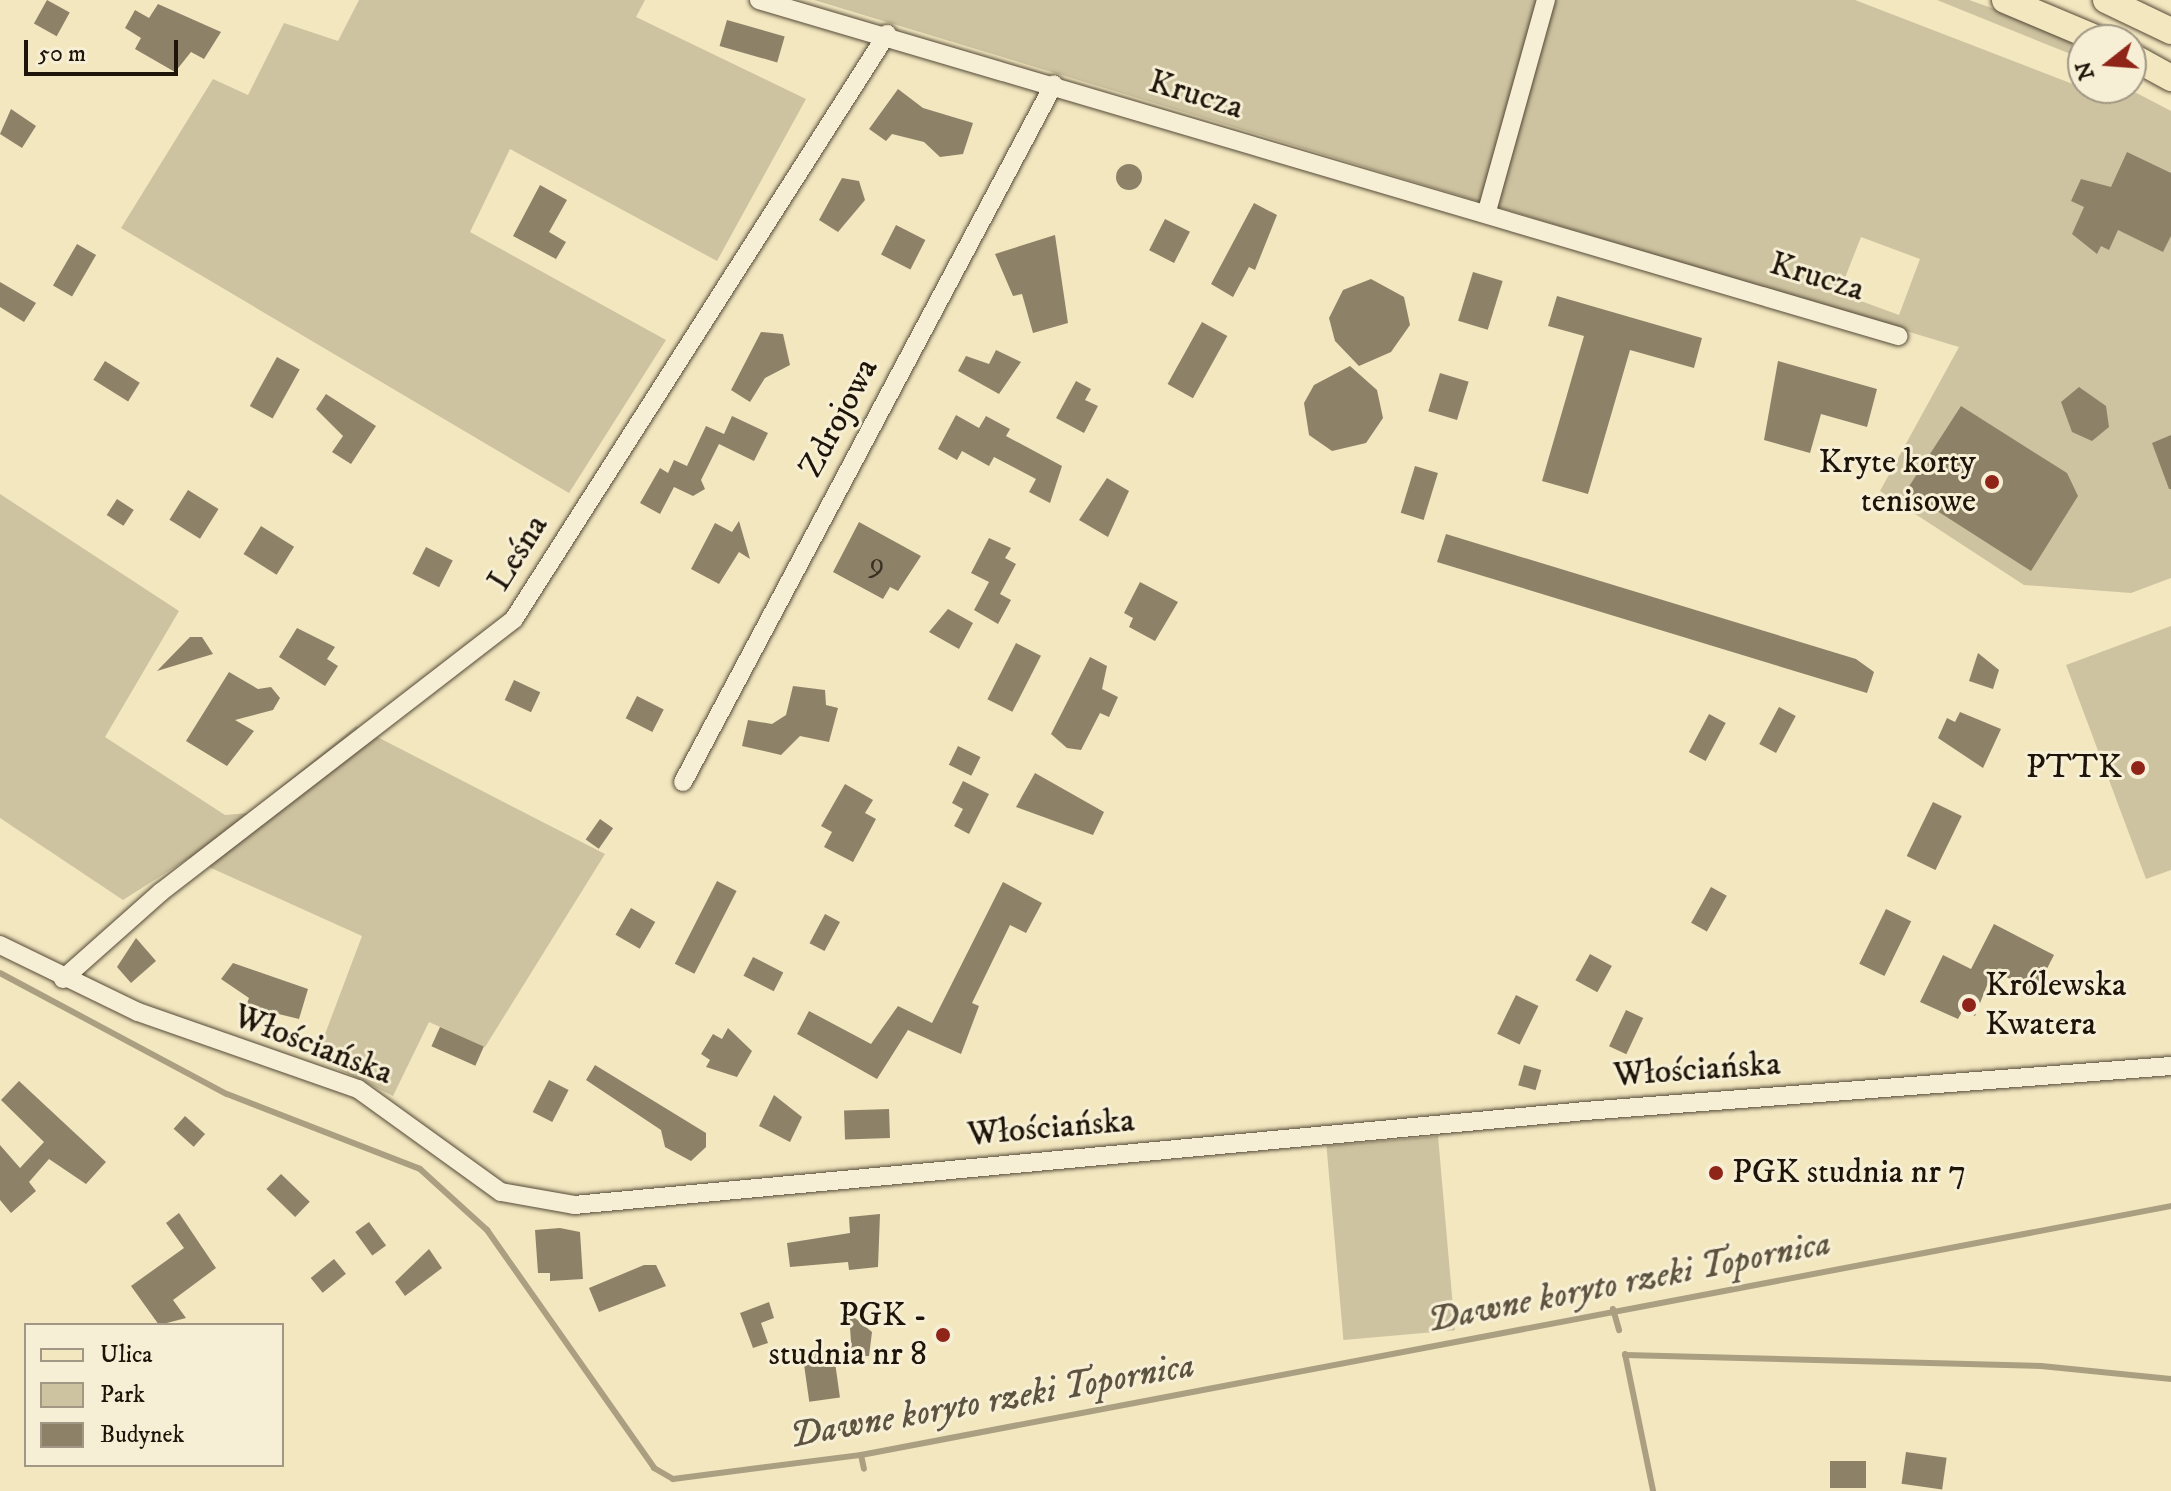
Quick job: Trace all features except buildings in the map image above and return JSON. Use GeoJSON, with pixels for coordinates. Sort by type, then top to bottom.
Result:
{"type":"FeatureCollection","features":[{"type":"Feature","properties":{"kind":"main road"},"geometry":{"type":"LineString","coordinates":[[2005,0],[2067,26]]}},
{"type":"Feature","properties":{"kind":"main road"},"geometry":{"type":"LineString","coordinates":[[2106,0],[2171,31]]}},
{"type":"Feature","properties":{"kind":"main road"},"geometry":{"type":"LineString","coordinates":[[2147,65],[2171,78]]}},
{"type":"Feature","properties":{"kind":"street","name":"Krucza"},"geometry":{"type":"LineString","coordinates":[[759,0],[887,34],[1898,336]]}},
{"type":"Feature","properties":{"kind":"street"},"geometry":{"type":"LineString","coordinates":[[1487,211],[1546,0]]}},
{"type":"Feature","properties":{"kind":"street","name":"Leśna"},"geometry":{"type":"LineString","coordinates":[[63,979],[161,892],[514,619],[887,34]]}},
{"type":"Feature","properties":{"kind":"street","name":"Zdrojowa"},"geometry":{"type":"LineString","coordinates":[[683,782],[1054,84]]}},
{"type":"Feature","properties":{"kind":"street","name":"Włościańska"},"geometry":{"type":"LineString","coordinates":[[0,945],[63,979],[358,1089],[501,1192],[574,1205],[1585,1111],[2171,1066]]}},
{"type":"Feature","properties":{"kind":"green space"},"geometry":{"type":"Polygon","coordinates":[[[359,0],[645,0],[636,17],[806,99],[717,261],[510,149],[470,232],[666,340],[569,493],[121,228],[213,79],[248,95],[284,23],[338,41],[359,0]]]}},
{"type":"Feature","properties":{"kind":"green space"},"geometry":{"type":"Polygon","coordinates":[[[814,0],[1855,0],[2067,82],[2067,104],[2147,104],[2147,98],[2171,111],[2171,578],[2131,593],[2024,585],[1880,491],[1959,347],[814,0]],[[1861,237],[1839,293],[1899,315],[1920,259],[1861,237]]]}},
{"type":"Feature","properties":{"kind":"green space"},"geometry":{"type":"Polygon","coordinates":[[[1937,0],[1969,0],[2035,23],[2067,38],[2067,53],[1937,0]]]}},
{"type":"Feature","properties":{"kind":"green space"},"geometry":{"type":"Polygon","coordinates":[[[0,494],[179,611],[105,737],[225,815],[249,813],[356,726],[605,854],[485,1047],[429,1022],[393,1096],[316,1058],[362,936],[189,858],[123,900],[0,818],[0,494]]]}},
{"type":"Feature","properties":{"kind":"green space","name":"PTTK"},"geometry":{"type":"Polygon","coordinates":[[[2171,626],[2171,870],[2146,879],[2066,665],[2171,626]]]}},
{"type":"Feature","properties":{"kind":"green space"},"geometry":{"type":"Polygon","coordinates":[[[1438,1136],[1455,1330],[1343,1340],[1326,1146],[1438,1136]]]}},
{"type":"Feature","properties":{"kind":"waterway","name":"Dawne koryto rzeki Topornica"},"geometry":{"type":"LineString","coordinates":[[0,973],[227,1094],[420,1169],[487,1230],[654,1468],[673,1479],[861,1455],[2171,1206]]}},
{"type":"Feature","properties":{"kind":"waterway"},"geometry":{"type":"LineString","coordinates":[[1613,1309],[1619,1330]]}},
{"type":"Feature","properties":{"kind":"waterway"},"geometry":{"type":"LineString","coordinates":[[1625,1354],[1653,1491]]}},
{"type":"Feature","properties":{"kind":"waterway"},"geometry":{"type":"LineString","coordinates":[[1625,1355],[2041,1366],[2171,1379]]}},
{"type":"Feature","properties":{"kind":"waterway"},"geometry":{"type":"LineString","coordinates":[[861,1455],[864,1469]]}},
{"type":"Feature","properties":{"kind":"place","name":"Kryte korty tenisowe"},"geometry":{"type":"Point","coordinates":[1992,482]}},
{"type":"Feature","properties":{"kind":"place","name":"PTTK"},"geometry":{"type":"Point","coordinates":[2138,768]}},
{"type":"Feature","properties":{"kind":"place","name":"Królewska Kwatera"},"geometry":{"type":"Point","coordinates":[1969,1005]}},
{"type":"Feature","properties":{"kind":"place","name":"PGK studnia nr 7"},"geometry":{"type":"Point","coordinates":[1716,1173]}},
{"type":"Feature","properties":{"kind":"place","name":"PGK - studnia nr 8"},"geometry":{"type":"Point","coordinates":[943,1335]}}]}
